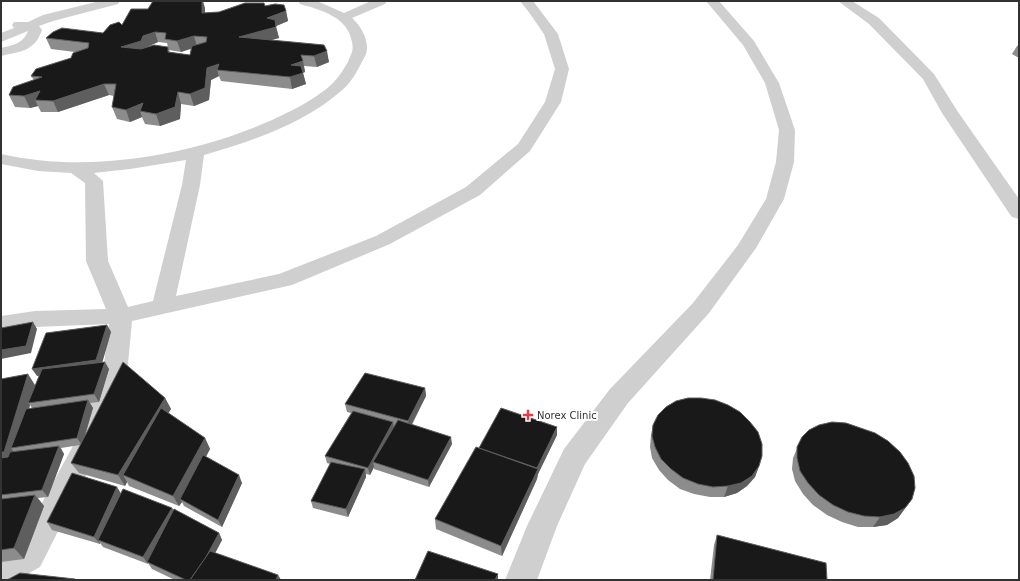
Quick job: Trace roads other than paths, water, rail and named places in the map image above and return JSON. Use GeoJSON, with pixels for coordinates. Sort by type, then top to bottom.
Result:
{"type":"FeatureCollection","features":[{"type":"Feature","properties":{"kind":"street"},"geometry":{"type":"LineString","coordinates":[[1,38],[27,26],[55,16],[114,1]]}},
{"type":"Feature","properties":{"kind":"street"},"geometry":{"type":"LineString","coordinates":[[1,159],[15,163],[77,169],[114,166],[196,152],[242,137],[280,122],[312,105],[348,76],[360,51],[358,35],[345,17],[320,5],[304,1]]}},
{"type":"Feature","properties":{"kind":"street"},"geometry":{"type":"LineString","coordinates":[[345,17],[381,1]]}},
{"type":"Feature","properties":{"kind":"street"},"geometry":{"type":"LineString","coordinates":[[1,324],[35,319],[121,316],[284,280],[383,240],[474,191],[524,147],[553,102],[562,69],[552,34],[526,1]]}},
{"type":"Feature","properties":{"kind":"street"},"geometry":{"type":"LineString","coordinates":[[521,580],[542,526],[574,457],[619,396],[701,308],[746,248],[775,199],[785,162],[787,130],[772,83],[749,44],[712,1]]}},
{"type":"Feature","properties":{"kind":"street"},"geometry":{"type":"LineString","coordinates":[[844,1],[874,22],[905,51],[929,77],[950,113],[1019,213]]}},
{"type":"Feature","properties":{"kind":"street"},"geometry":{"type":"LineString","coordinates":[[1,24],[32,26],[35,30],[32,40],[27,46],[1,52]]}},
{"type":"Feature","properties":{"kind":"street"},"geometry":{"type":"LineString","coordinates":[[163,306],[191,185],[196,152]]}},
{"type":"Feature","properties":{"kind":"street"},"geometry":{"type":"LineString","coordinates":[[1,572],[29,557],[87,446],[116,364],[121,316],[97,261],[94,181],[77,169]]}},
{"type":"Feature","properties":{"kind":"place","name":"Norex Clinic"},"geometry":{"type":"Point","coordinates":[528,415]}}]}
